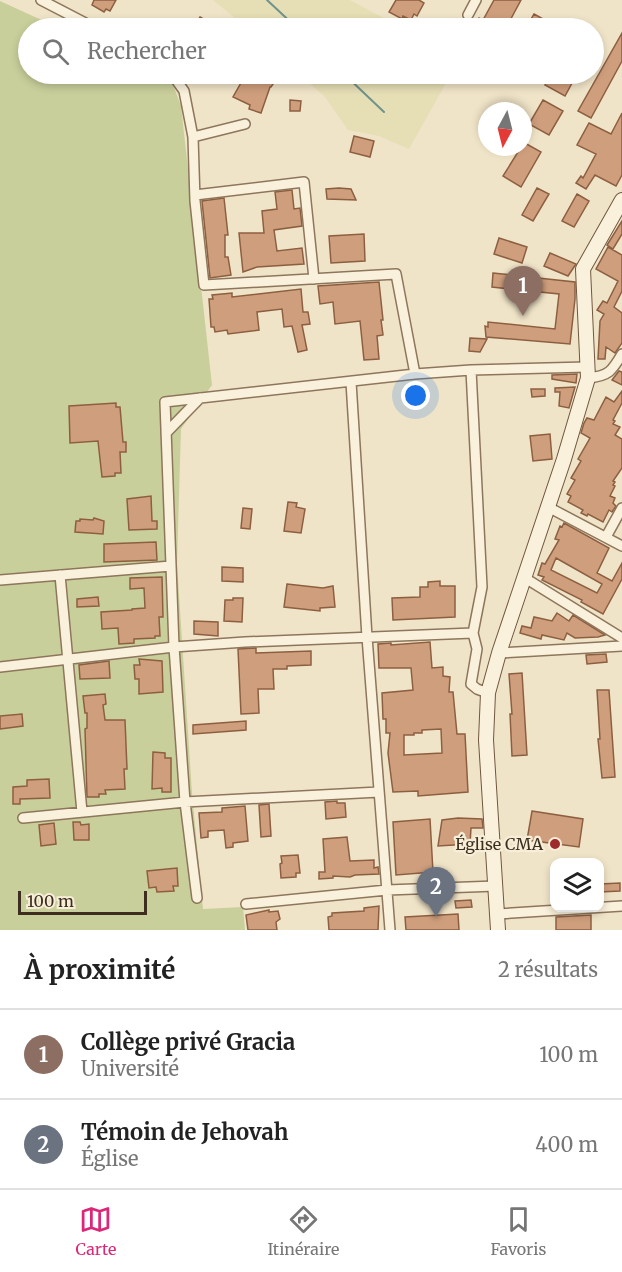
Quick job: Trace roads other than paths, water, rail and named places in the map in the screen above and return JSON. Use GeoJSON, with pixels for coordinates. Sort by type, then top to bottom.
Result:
{"type":"FeatureCollection","features":[{"type":"Feature","properties":{"kind":"street"},"geometry":{"type":"LineString","coordinates":[[41,0],[76,18]]}},
{"type":"Feature","properties":{"kind":"street"},"geometry":{"type":"LineString","coordinates":[[468,15],[476,0]]}},
{"type":"Feature","properties":{"kind":"street"},"geometry":{"type":"LineString","coordinates":[[179,84],[184,91],[193,137],[195,195],[204,285],[396,274],[415,374]]}},
{"type":"Feature","properties":{"kind":"street"},"geometry":{"type":"LineString","coordinates":[[193,137],[245,124]]}},
{"type":"Feature","properties":{"kind":"street"},"geometry":{"type":"LineString","coordinates":[[195,195],[304,182],[314,279]]}},
{"type":"Feature","properties":{"kind":"street"},"geometry":{"type":"LineString","coordinates":[[498,930],[486,740],[488,693],[499,653],[548,507],[587,372],[583,269],[622,200]]}},
{"type":"Feature","properties":{"kind":"street"},"geometry":{"type":"LineString","coordinates":[[196,898],[174,647],[165,402],[317,384],[471,370],[587,372],[600,377],[612,371],[622,354]]}},
{"type":"Feature","properties":{"kind":"street"},"geometry":{"type":"LineString","coordinates":[[471,370],[482,587],[473,633],[477,650],[471,684],[488,693]]}},
{"type":"Feature","properties":{"kind":"street"},"geometry":{"type":"LineString","coordinates":[[351,382],[367,637],[390,930]]}},
{"type":"Feature","properties":{"kind":"street"},"geometry":{"type":"LineString","coordinates":[[166,433],[200,398]]}},
{"type":"Feature","properties":{"kind":"street"},"geometry":{"type":"LineString","coordinates":[[548,507],[622,546]]}},
{"type":"Feature","properties":{"kind":"street"},"geometry":{"type":"LineString","coordinates":[[606,537],[622,508]]}},
{"type":"Feature","properties":{"kind":"street"},"geometry":{"type":"LineString","coordinates":[[0,580],[171,566]]}},
{"type":"Feature","properties":{"kind":"street"},"geometry":{"type":"LineString","coordinates":[[60,575],[82,812]]}},
{"type":"Feature","properties":{"kind":"street"},"geometry":{"type":"LineString","coordinates":[[525,578],[622,638]]}},
{"type":"Feature","properties":{"kind":"street"},"geometry":{"type":"LineString","coordinates":[[0,667],[174,647],[473,633]]}},
{"type":"Feature","properties":{"kind":"street"},"geometry":{"type":"LineString","coordinates":[[499,653],[622,646]]}},
{"type":"Feature","properties":{"kind":"street"},"geometry":{"type":"LineString","coordinates":[[23,818],[186,801],[379,792]]}},
{"type":"Feature","properties":{"kind":"street"},"geometry":{"type":"LineString","coordinates":[[246,904],[387,890],[496,886]]}},
{"type":"Feature","properties":{"kind":"street"},"geometry":{"type":"LineString","coordinates":[[498,914],[622,906]]}},
{"type":"Feature","properties":{"kind":"waterway"},"geometry":{"type":"LineString","coordinates":[[267,0],[286,18]]}},
{"type":"Feature","properties":{"kind":"waterway"},"geometry":{"type":"LineString","coordinates":[[355,84],[384,112]]}},
{"type":"Feature","properties":{"kind":"place","name":"Collège privé Gracia"},"geometry":{"type":"Point","coordinates":[523,316]}},
{"type":"Feature","properties":{"kind":"place","name":"Église CMA"},"geometry":{"type":"Point","coordinates":[555,844]}},
{"type":"Feature","properties":{"kind":"place","name":"Témoin de Jehovah"},"geometry":{"type":"Point","coordinates":[436,917]}}]}
